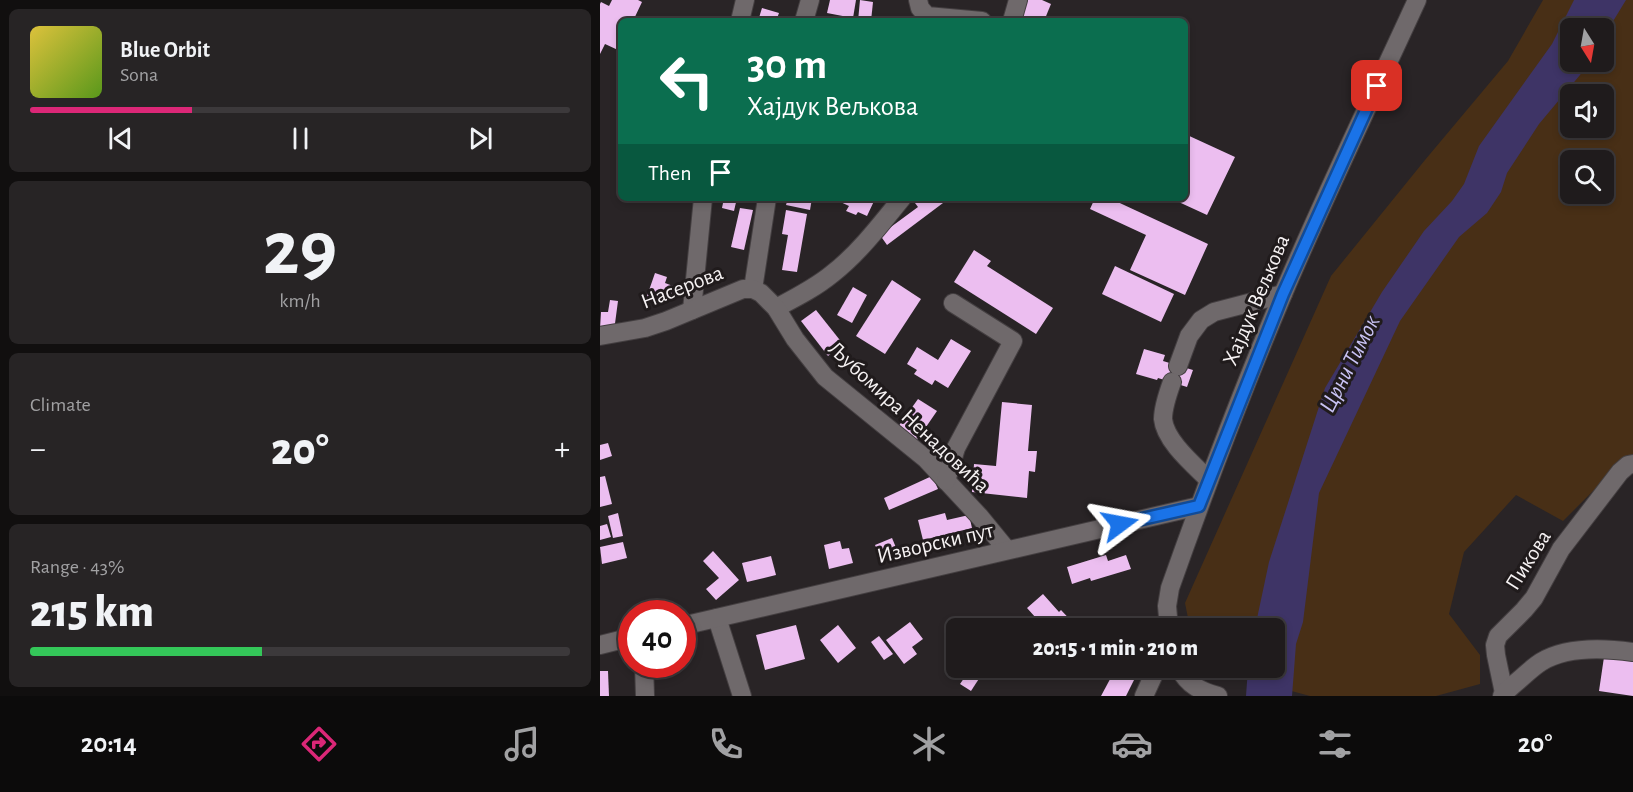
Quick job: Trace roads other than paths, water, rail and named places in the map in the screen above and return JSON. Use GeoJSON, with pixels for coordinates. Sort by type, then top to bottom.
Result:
{"type":"FeatureCollection","features":[{"type":"Feature","properties":{"kind":"street"},"geometry":{"type":"LineString","coordinates":[[741,18],[746,0]]}},
{"type":"Feature","properties":{"kind":"street"},"geometry":{"type":"LineString","coordinates":[[805,18],[810,0]]}},
{"type":"Feature","properties":{"kind":"street"},"geometry":{"type":"LineString","coordinates":[[918,0],[920,8],[927,16],[949,18]]}},
{"type":"Feature","properties":{"kind":"street"},"geometry":{"type":"LineString","coordinates":[[1013,18],[1018,0]]}},
{"type":"Feature","properties":{"kind":"street","name":"Хајдук Вељкова"},"geometry":{"type":"LineString","coordinates":[[1168,618],[1167,606],[1170,588],[1199,506],[1283,294],[1418,0]]}},
{"type":"Feature","properties":{"kind":"street"},"geometry":{"type":"LineString","coordinates":[[692,310],[703,201]]}},
{"type":"Feature","properties":{"kind":"street"},"geometry":{"type":"LineString","coordinates":[[753,289],[767,201]]}},
{"type":"Feature","properties":{"kind":"street"},"geometry":{"type":"LineString","coordinates":[[776,308],[801,295],[833,273],[872,235],[900,201]]}},
{"type":"Feature","properties":{"kind":"street","name":"Насерова"},"geometry":{"type":"LineString","coordinates":[[600,336],[645,328],[743,289],[753,289],[761,293],[776,308]]}},
{"type":"Feature","properties":{"kind":"street"},"geometry":{"type":"LineString","coordinates":[[1209,480],[1170,438],[1163,420],[1166,399],[1189,336],[1201,320],[1214,312],[1283,294]]}},
{"type":"Feature","properties":{"kind":"street"},"geometry":{"type":"LineString","coordinates":[[946,481],[956,448],[1013,341],[953,303]]}},
{"type":"Feature","properties":{"kind":"street","name":"Љубомира Ненадовића"},"geometry":{"type":"LineString","coordinates":[[776,308],[795,339],[825,377],[926,459],[1007,550]]}},
{"type":"Feature","properties":{"kind":"street","name":"Пикова"},"geometry":{"type":"LineString","coordinates":[[1503,694],[1495,645],[1498,636],[1534,598],[1561,549],[1620,472],[1633,464]]}},
{"type":"Feature","properties":{"kind":"street","name":"Изворски пут"},"geometry":{"type":"LineString","coordinates":[[696,623],[1199,506]]}},
{"type":"Feature","properties":{"kind":"street"},"geometry":{"type":"LineString","coordinates":[[717,618],[742,696]]}},
{"type":"Feature","properties":{"kind":"street"},"geometry":{"type":"LineString","coordinates":[[600,645],[618,640]]}},
{"type":"Feature","properties":{"kind":"street"},"geometry":{"type":"LineString","coordinates":[[1503,694],[1543,661],[1565,653],[1592,649],[1633,652]]}},
{"type":"Feature","properties":{"kind":"street"},"geometry":{"type":"LineString","coordinates":[[644,678],[645,696]]}},
{"type":"Feature","properties":{"kind":"street"},"geometry":{"type":"LineString","coordinates":[[1144,696],[1152,678]]}},
{"type":"Feature","properties":{"kind":"street"},"geometry":{"type":"LineString","coordinates":[[1185,678],[1192,686],[1214,695]]}},
{"type":"Feature","properties":{"kind":"water"},"geometry":{"type":"Polygon","coordinates":[[[1574,0],[1626,0],[1614,20],[1565,18],[1574,0]]]}},
{"type":"Feature","properties":{"kind":"water","name":"Црни Тимок"},"geometry":{"type":"Polygon","coordinates":[[[1560,28],[1560,72],[1582,72],[1572,84],[1560,84],[1560,99],[1539,124],[1507,173],[1501,192],[1487,213],[1459,237],[1400,321],[1319,493],[1303,622],[1296,644],[1292,696],[1246,696],[1247,678],[1285,678],[1285,618],[1257,618],[1269,562],[1325,388],[1382,292],[1424,231],[1452,201],[1464,184],[1479,146],[1552,44],[1560,28]]]}}]}
